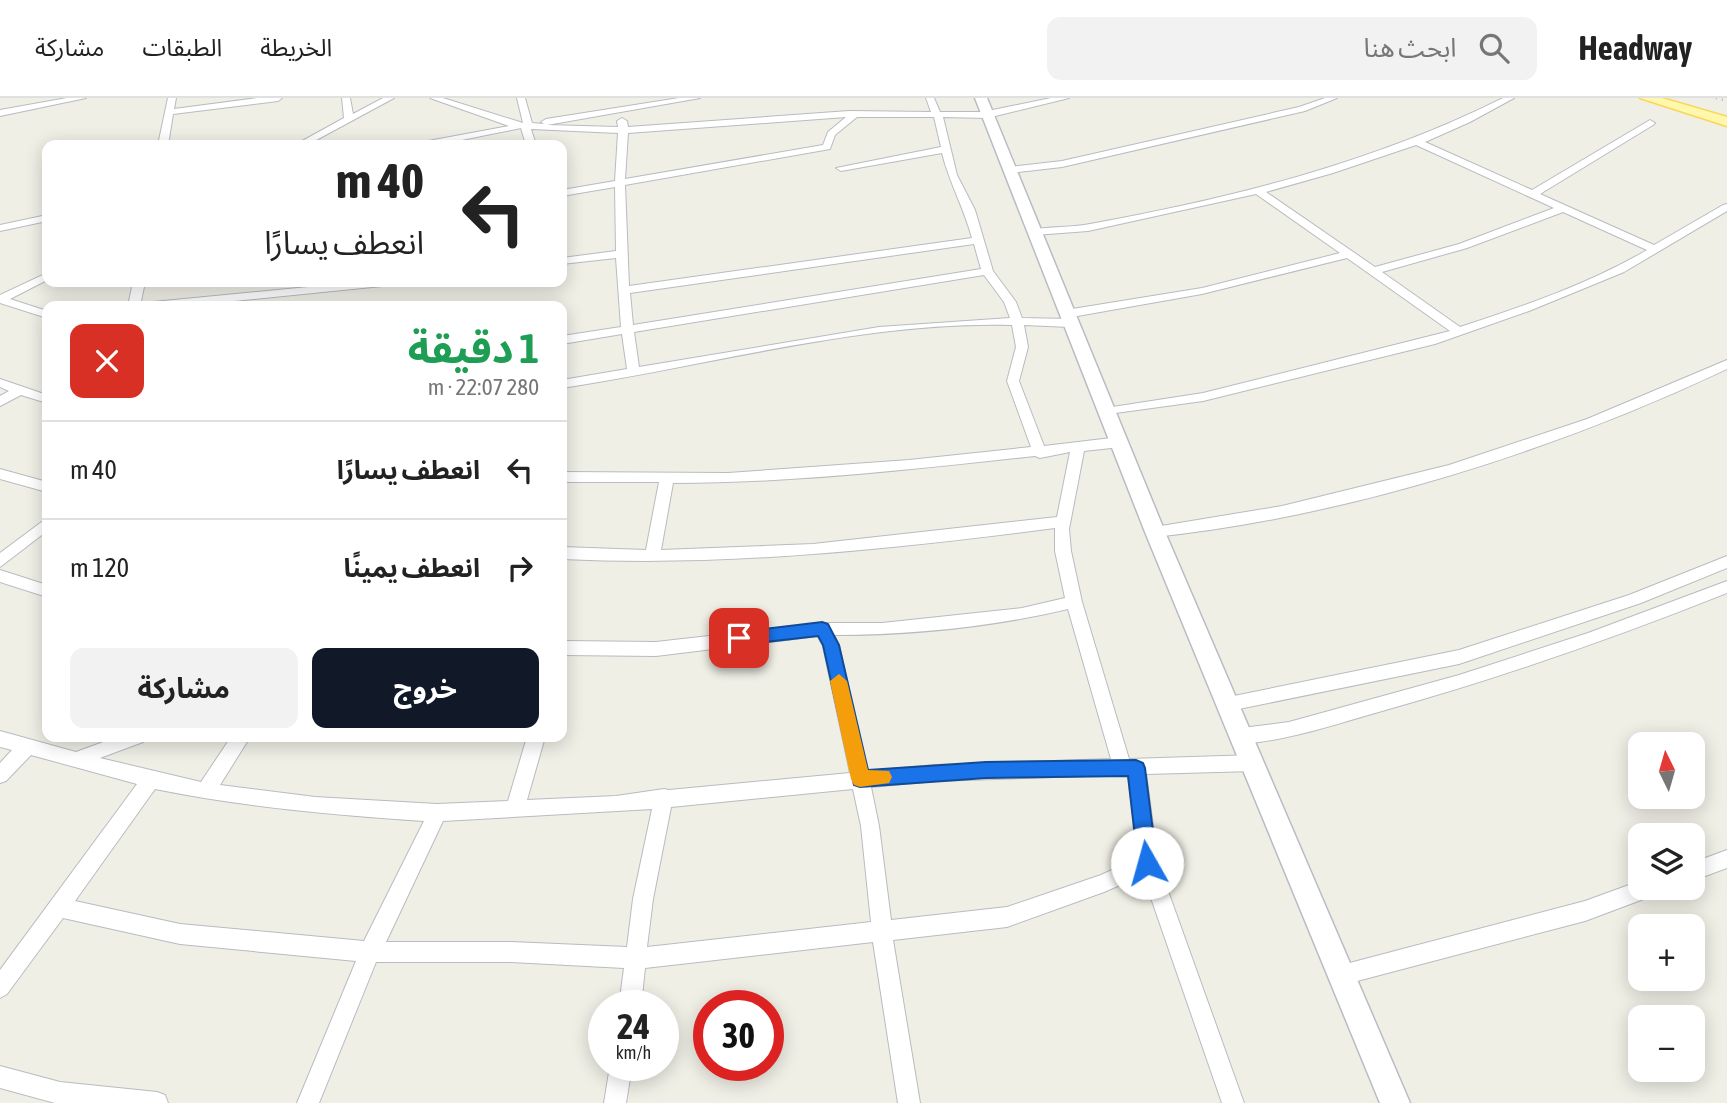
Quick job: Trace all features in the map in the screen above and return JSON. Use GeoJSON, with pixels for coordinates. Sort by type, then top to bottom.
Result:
{"type":"FeatureCollection","features":[{"type":"Feature","properties":{"kind":"main road"},"geometry":{"type":"LineString","coordinates":[[1647,98],[1727,122]]}},
{"type":"Feature","properties":{"kind":"main road"},"geometry":{"type":"LineString","coordinates":[[1668,98],[1727,115]]}},
{"type":"Feature","properties":{"kind":"street"},"geometry":{"type":"LineString","coordinates":[[4,98],[0,111],[82,98]]}},
{"type":"Feature","properties":{"kind":"street"},"geometry":{"type":"LineString","coordinates":[[164,140],[172,98]]}},
{"type":"Feature","properties":{"kind":"street"},"geometry":{"type":"LineString","coordinates":[[169,112],[278,98]]}},
{"type":"Feature","properties":{"kind":"street"},"geometry":{"type":"LineString","coordinates":[[345,98],[349,120]]}},
{"type":"Feature","properties":{"kind":"street"},"geometry":{"type":"LineString","coordinates":[[310,140],[390,98]]}},
{"type":"Feature","properties":{"kind":"street"},"geometry":{"type":"LineString","coordinates":[[434,98],[525,126],[624,130],[855,114],[939,117],[1045,98]]}},
{"type":"Feature","properties":{"kind":"street"},"geometry":{"type":"LineString","coordinates":[[521,98],[529,140]]}},
{"type":"Feature","properties":{"kind":"street"},"geometry":{"type":"LineString","coordinates":[[457,140],[620,103],[696,98]]}},
{"type":"Feature","properties":{"kind":"street"},"geometry":{"type":"LineString","coordinates":[[930,98],[939,117],[945,149],[979,240],[987,271],[1010,302],[1017,320],[1022,347],[1013,381],[1040,453]]}},
{"type":"Feature","properties":{"kind":"street"},"geometry":{"type":"LineString","coordinates":[[984,107],[1065,98]]}},
{"type":"Feature","properties":{"kind":"street"},"geometry":{"type":"LineString","coordinates":[[1010,170],[1062,164],[1302,109],[1333,98]]}},
{"type":"Feature","properties":{"kind":"street"},"geometry":{"type":"LineString","coordinates":[[1035,232],[1060,233],[1113,225],[1307,179],[1416,141],[1510,98]]}},
{"type":"Feature","properties":{"kind":"street"},"geometry":{"type":"LineString","coordinates":[[620,103],[624,130],[620,156],[622,254],[626,331],[634,373]]}},
{"type":"Feature","properties":{"kind":"street"},"geometry":{"type":"LineString","coordinates":[[984,107],[1154,532],[1254,763],[1395,1103]]}},
{"type":"Feature","properties":{"kind":"street"},"geometry":{"type":"LineString","coordinates":[[567,192],[827,147],[831,134],[855,114]]}},
{"type":"Feature","properties":{"kind":"street"},"geometry":{"type":"LineString","coordinates":[[1534,193],[1650,123]]}},
{"type":"Feature","properties":{"kind":"street"},"geometry":{"type":"LineString","coordinates":[[1416,141],[1656,250]]}},
{"type":"Feature","properties":{"kind":"street"},"geometry":{"type":"LineString","coordinates":[[841,167],[912,157],[945,149]]}},
{"type":"Feature","properties":{"kind":"street"},"geometry":{"type":"LineString","coordinates":[[1260,192],[1458,331]]}},
{"type":"Feature","properties":{"kind":"street"},"geometry":{"type":"LineString","coordinates":[[1374,271],[1463,246],[1565,207]]}},
{"type":"Feature","properties":{"kind":"street"},"geometry":{"type":"LineString","coordinates":[[1106,412],[1203,397],[1349,363],[1458,331],[1574,290],[1656,250],[1727,207]]}},
{"type":"Feature","properties":{"kind":"street"},"geometry":{"type":"LineString","coordinates":[[0,228],[42,219]]}},
{"type":"Feature","properties":{"kind":"street"},"geometry":{"type":"LineString","coordinates":[[625,290],[979,240]]}},
{"type":"Feature","properties":{"kind":"street"},"geometry":{"type":"LineString","coordinates":[[567,260],[622,254]]}},
{"type":"Feature","properties":{"kind":"street"},"geometry":{"type":"LineString","coordinates":[[567,383],[861,333],[1068,318],[1189,293],[1350,254]]}},
{"type":"Feature","properties":{"kind":"street"},"geometry":{"type":"LineString","coordinates":[[567,339],[987,271]]}},
{"type":"Feature","properties":{"kind":"street"},"geometry":{"type":"LineString","coordinates":[[0,299],[42,278]]}},
{"type":"Feature","properties":{"kind":"street"},"geometry":{"type":"LineString","coordinates":[[203,301],[342,287]]}},
{"type":"Feature","properties":{"kind":"street"},"geometry":{"type":"LineString","coordinates":[[0,299],[42,313]]}},
{"type":"Feature","properties":{"kind":"street"},"geometry":{"type":"LineString","coordinates":[[1154,532],[1210,526],[1296,509],[1446,471],[1614,414],[1727,364]]}},
{"type":"Feature","properties":{"kind":"street"},"geometry":{"type":"LineString","coordinates":[[0,383],[42,398]]}},
{"type":"Feature","properties":{"kind":"street"},"geometry":{"type":"LineString","coordinates":[[0,402],[18,391]]}},
{"type":"Feature","properties":{"kind":"street"},"geometry":{"type":"LineString","coordinates":[[567,478],[728,478],[1040,453],[1120,442]]}},
{"type":"Feature","properties":{"kind":"street"},"geometry":{"type":"LineString","coordinates":[[1077,449],[1063,522],[1063,551],[1074,602],[1129,769],[1147,863],[1234,1103]]}},
{"type":"Feature","properties":{"kind":"street"},"geometry":{"type":"LineString","coordinates":[[1,476],[42,485]]}},
{"type":"Feature","properties":{"kind":"street"},"geometry":{"type":"LineString","coordinates":[[653,554],[667,478]]}},
{"type":"Feature","properties":{"kind":"street"},"geometry":{"type":"LineString","coordinates":[[567,557],[809,549],[940,538],[1063,522]]}},
{"type":"Feature","properties":{"kind":"street"},"geometry":{"type":"LineString","coordinates":[[0,561],[42,527]]}},
{"type":"Feature","properties":{"kind":"street"},"geometry":{"type":"LineString","coordinates":[[1229,704],[1459,657],[1635,599],[1727,562]]}},
{"type":"Feature","properties":{"kind":"street"},"geometry":{"type":"LineString","coordinates":[[0,576],[42,589]]}},
{"type":"Feature","properties":{"kind":"street"},"geometry":{"type":"LineString","coordinates":[[1242,736],[1315,722],[1477,677],[1656,616],[1727,587]]}},
{"type":"Feature","properties":{"kind":"street"},"geometry":{"type":"LineString","coordinates":[[567,648],[656,649],[822,629],[882,629],[1022,614],[1074,602]]}},
{"type":"Feature","properties":{"kind":"street"},"geometry":{"type":"LineString","coordinates":[[822,629],[831,645],[870,826],[882,933],[909,1103]]}},
{"type":"Feature","properties":{"kind":"street"},"geometry":{"type":"LineString","coordinates":[[0,739],[151,780],[205,791],[315,805],[437,813],[515,810],[986,770],[1129,769],[1254,763]]}},
{"type":"Feature","properties":{"kind":"street"},"geometry":{"type":"LineString","coordinates":[[77,759],[123,742]]}},
{"type":"Feature","properties":{"kind":"street"},"geometry":{"type":"LineString","coordinates":[[205,791],[238,742]]}},
{"type":"Feature","properties":{"kind":"street"},"geometry":{"type":"LineString","coordinates":[[515,810],[535,742]]}},
{"type":"Feature","properties":{"kind":"street"},"geometry":{"type":"LineString","coordinates":[[0,775],[26,748]]}},
{"type":"Feature","properties":{"kind":"street"},"geometry":{"type":"LineString","coordinates":[[0,986],[151,780]]}},
{"type":"Feature","properties":{"kind":"street"},"geometry":{"type":"LineString","coordinates":[[633,990],[643,899],[664,797]]}},
{"type":"Feature","properties":{"kind":"street"},"geometry":{"type":"LineString","coordinates":[[308,1103],[370,952],[437,813]]}},
{"type":"Feature","properties":{"kind":"street"},"geometry":{"type":"LineString","coordinates":[[1705,867],[1727,859]]}},
{"type":"Feature","properties":{"kind":"street"},"geometry":{"type":"LineString","coordinates":[[59,906],[180,934],[370,952],[486,952],[638,958],[1007,917],[1104,883],[1147,863]]}},
{"type":"Feature","properties":{"kind":"street"},"geometry":{"type":"LineString","coordinates":[[1342,975],[1585,911],[1628,895]]}},
{"type":"Feature","properties":{"kind":"street"},"geometry":{"type":"LineString","coordinates":[[0,1077],[62,1098],[157,1103]]}},
{"type":"Feature","properties":{"kind":"street"},"geometry":{"type":"LineString","coordinates":[[615,1103],[619,1081]]}},
{"type":"Feature","properties":{"kind":"railway"},"geometry":{"type":"LineString","coordinates":[[1716,98],[1727,101]]}},
{"type":"Feature","properties":{"kind":"slow traffic"},"geometry":{"type":"LineString","coordinates":[[839,681],[860,779],[883,777]]}},
{"type":"Feature","properties":{"kind":"route"},"geometry":{"type":"LineString","coordinates":[[739,638],[822,629],[831,645],[860,779],[986,770],[1136,768],[1147,863]]}}]}
